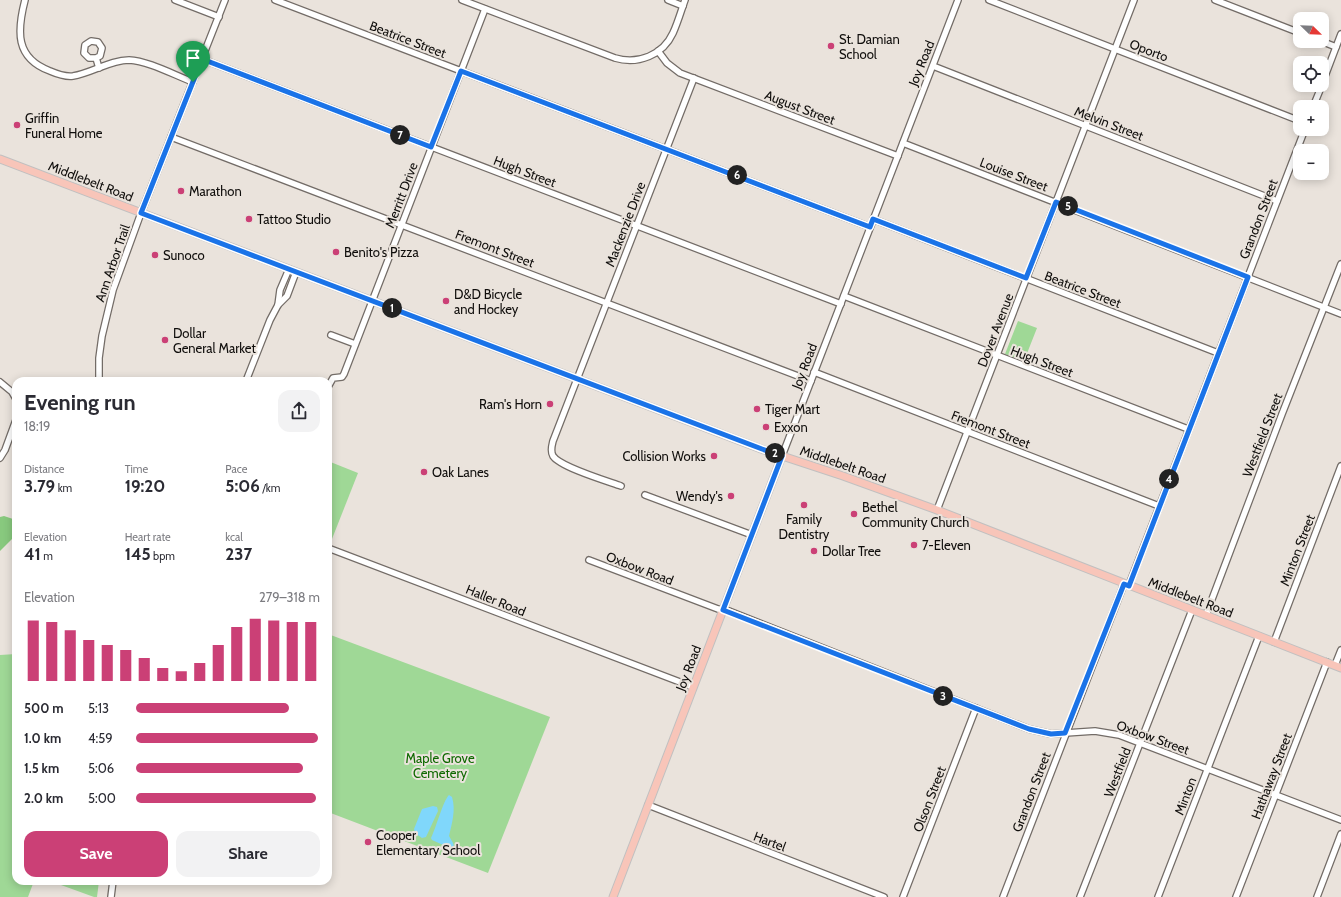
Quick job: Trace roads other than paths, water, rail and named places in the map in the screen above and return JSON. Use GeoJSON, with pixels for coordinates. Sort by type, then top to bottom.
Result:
{"type":"FeatureCollection","features":[{"type":"Feature","properties":{"kind":"main road","name":"Middlebelt Road"},"geometry":{"type":"LineString","coordinates":[[0,159],[762,449],[937,510],[1338,667]]}},
{"type":"Feature","properties":{"kind":"main road","name":"Joy Road"},"geometry":{"type":"LineString","coordinates":[[613,897],[782,456]]}},
{"type":"Feature","properties":{"kind":"street"},"geometry":{"type":"LineString","coordinates":[[25,0],[19,35],[22,47],[31,60],[45,70],[61,75],[72,76],[120,61],[137,61],[193,82]]}},
{"type":"Feature","properties":{"kind":"street"},"geometry":{"type":"LineString","coordinates":[[175,0],[219,17]]}},
{"type":"Feature","properties":{"kind":"street","name":"Ann Arbor Trail"},"geometry":{"type":"LineString","coordinates":[[99,377],[100,347],[108,305],[141,213],[225,0]]}},
{"type":"Feature","properties":{"kind":"street","name":"Beatrice Street"},"geometry":{"type":"LineString","coordinates":[[275,0],[870,227]]}},
{"type":"Feature","properties":{"kind":"street"},"geometry":{"type":"LineString","coordinates":[[462,0],[619,59],[628,61],[639,60],[658,51],[665,45],[673,33],[684,3],[668,0]]}},
{"type":"Feature","properties":{"kind":"street","name":"Joy Road"},"geometry":{"type":"LineString","coordinates":[[782,456],[958,0]]}},
{"type":"Feature","properties":{"kind":"street","name":"Oporto"},"geometry":{"type":"LineString","coordinates":[[989,0],[1293,119]]}},
{"type":"Feature","properties":{"kind":"street","name":"Dover Avenue"},"geometry":{"type":"LineString","coordinates":[[937,510],[1134,0]]}},
{"type":"Feature","properties":{"kind":"street"},"geometry":{"type":"LineString","coordinates":[[1215,0],[1293,30]]}},
{"type":"Feature","properties":{"kind":"street","name":"Merritt Drive"},"geometry":{"type":"LineString","coordinates":[[332,380],[333,378],[342,377],[344,374],[485,9]]}},
{"type":"Feature","properties":{"kind":"street"},"geometry":{"type":"LineString","coordinates":[[1329,66],[1341,34]]}},
{"type":"Feature","properties":{"kind":"street"},"geometry":{"type":"LineString","coordinates":[[1329,44],[1336,47]]}},
{"type":"Feature","properties":{"kind":"street"},"geometry":{"type":"LineString","coordinates":[[658,51],[663,59],[672,68],[694,78]]}},
{"type":"Feature","properties":{"kind":"street"},"geometry":{"type":"LineString","coordinates":[[96,58],[99,68]]}},
{"type":"Feature","properties":{"kind":"street","name":"Hugh Street"},"geometry":{"type":"LineString","coordinates":[[202,59],[841,304]]}},
{"type":"Feature","properties":{"kind":"street","name":"Melvin Street"},"geometry":{"type":"LineString","coordinates":[[933,66],[1277,200]]}},
{"type":"Feature","properties":{"kind":"street","name":"Mackenzie Drive"},"geometry":{"type":"LineString","coordinates":[[621,486],[564,465],[556,460],[552,454],[553,441],[694,78]]}},
{"type":"Feature","properties":{"kind":"street","name":"August Street"},"geometry":{"type":"LineString","coordinates":[[694,78],[898,156]]}},
{"type":"Feature","properties":{"kind":"street","name":"Grandon Street"},"geometry":{"type":"LineString","coordinates":[[1003,897],[1065,733],[1159,506],[1302,136]]}},
{"type":"Feature","properties":{"kind":"street","name":"Fremont Street"},"geometry":{"type":"LineString","coordinates":[[171,137],[811,381]]}},
{"type":"Feature","properties":{"kind":"street","name":"Louise Street"},"geometry":{"type":"LineString","coordinates":[[903,142],[1341,314]]}},
{"type":"Feature","properties":{"kind":"street","name":"Beatrice Street"},"geometry":{"type":"LineString","coordinates":[[873,219],[1218,353]]}},
{"type":"Feature","properties":{"kind":"street","name":"Westfield Street"},"geometry":{"type":"LineString","coordinates":[[1206,615],[1282,414],[1341,264]]}},
{"type":"Feature","properties":{"kind":"street"},"geometry":{"type":"LineString","coordinates":[[278,305],[280,290],[289,269]]}},
{"type":"Feature","properties":{"kind":"street"},"geometry":{"type":"LineString","coordinates":[[248,377],[270,320],[278,305],[287,296],[296,272]]}},
{"type":"Feature","properties":{"kind":"street","name":"Hugh Street"},"geometry":{"type":"LineString","coordinates":[[844,296],[1188,429]]}},
{"type":"Feature","properties":{"kind":"street"},"geometry":{"type":"LineString","coordinates":[[331,335],[355,344]]}},
{"type":"Feature","properties":{"kind":"street","name":"Fremont Street"},"geometry":{"type":"LineString","coordinates":[[814,372],[1159,506]]}},
{"type":"Feature","properties":{"kind":"street"},"geometry":{"type":"LineString","coordinates":[[0,382],[12,392]]}},
{"type":"Feature","properties":{"kind":"street"},"geometry":{"type":"LineString","coordinates":[[0,458],[5,450],[12,431]]}},
{"type":"Feature","properties":{"kind":"street","name":"Minton Street"},"geometry":{"type":"LineString","coordinates":[[1274,642],[1341,466]]}},
{"type":"Feature","properties":{"kind":"street"},"geometry":{"type":"LineString","coordinates":[[645,495],[752,535]]}},
{"type":"Feature","properties":{"kind":"street","name":"Haller Road"},"geometry":{"type":"LineString","coordinates":[[332,550],[693,687]]}},
{"type":"Feature","properties":{"kind":"street","name":"Oxbow Road"},"geometry":{"type":"LineString","coordinates":[[590,560],[684,596]]}},
{"type":"Feature","properties":{"kind":"street","name":"Oxbow Street"},"geometry":{"type":"LineString","coordinates":[[684,596],[1034,731],[1051,734],[1087,731],[1119,735],[1341,820]]}},
{"type":"Feature","properties":{"kind":"street","name":"Westfield"},"geometry":{"type":"LineString","coordinates":[[1080,897],[1192,610]]}},
{"type":"Feature","properties":{"kind":"street","name":"Minton"},"geometry":{"type":"LineString","coordinates":[[1158,897],[1259,636]]}},
{"type":"Feature","properties":{"kind":"street"},"geometry":{"type":"LineString","coordinates":[[1338,667],[1341,650]]}},
{"type":"Feature","properties":{"kind":"street","name":"Hathaway Street"},"geometry":{"type":"LineString","coordinates":[[1236,897],[1327,662]]}},
{"type":"Feature","properties":{"kind":"street","name":"Olson Street"},"geometry":{"type":"LineString","coordinates":[[903,897],[976,708]]}},
{"type":"Feature","properties":{"kind":"street","name":"Hartel"},"geometry":{"type":"LineString","coordinates":[[648,805],[884,897]]}},
{"type":"Feature","properties":{"kind":"street"},"geometry":{"type":"LineString","coordinates":[[1316,897],[1341,834]]}},
{"type":"Feature","properties":{"kind":"street"},"geometry":{"type":"LineString","coordinates":[[111,897],[112,885]]}},
{"type":"Feature","properties":{"kind":"water"},"geometry":{"type":"Polygon","coordinates":[[[449,795],[452,797],[454,807],[449,836],[454,847],[452,849],[432,840],[431,838],[444,803],[449,795]]]}},
{"type":"Feature","properties":{"kind":"water"},"geometry":{"type":"Polygon","coordinates":[[[433,806],[437,807],[438,811],[426,837],[422,838],[415,833],[414,829],[422,809],[433,806]]]}},
{"type":"Feature","properties":{"kind":"place","name":"St. Damian School"},"geometry":{"type":"Point","coordinates":[831,46]}},
{"type":"Feature","properties":{"kind":"place","name":"Griffin Funeral Home"},"geometry":{"type":"Point","coordinates":[17,125]}},
{"type":"Feature","properties":{"kind":"place","name":"Marathon"},"geometry":{"type":"Point","coordinates":[181,191]}},
{"type":"Feature","properties":{"kind":"place","name":"Tattoo Studio"},"geometry":{"type":"Point","coordinates":[249,219]}},
{"type":"Feature","properties":{"kind":"place","name":"Benito's Pizza"},"geometry":{"type":"Point","coordinates":[336,252]}},
{"type":"Feature","properties":{"kind":"place","name":"Sunoco"},"geometry":{"type":"Point","coordinates":[155,255]}},
{"type":"Feature","properties":{"kind":"place","name":"D&D Bicycle and Hockey"},"geometry":{"type":"Point","coordinates":[446,301]}},
{"type":"Feature","properties":{"kind":"place","name":"Dollar General Market"},"geometry":{"type":"Point","coordinates":[165,340]}},
{"type":"Feature","properties":{"kind":"place","name":"Ram's Horn"},"geometry":{"type":"Point","coordinates":[550,404]}},
{"type":"Feature","properties":{"kind":"place","name":"Tiger Mart"},"geometry":{"type":"Point","coordinates":[757,409]}},
{"type":"Feature","properties":{"kind":"place","name":"Exxon"},"geometry":{"type":"Point","coordinates":[766,427]}},
{"type":"Feature","properties":{"kind":"place","name":"Collision Works"},"geometry":{"type":"Point","coordinates":[714,456]}},
{"type":"Feature","properties":{"kind":"place","name":"Oak Lanes"},"geometry":{"type":"Point","coordinates":[424,472]}},
{"type":"Feature","properties":{"kind":"place","name":"Wendy's"},"geometry":{"type":"Point","coordinates":[731,496]}},
{"type":"Feature","properties":{"kind":"place","name":"Family Dentistry"},"geometry":{"type":"Point","coordinates":[804,505]}},
{"type":"Feature","properties":{"kind":"place","name":"Bethel Community Church"},"geometry":{"type":"Point","coordinates":[854,514]}},
{"type":"Feature","properties":{"kind":"place","name":"7-Eleven"},"geometry":{"type":"Point","coordinates":[914,545]}},
{"type":"Feature","properties":{"kind":"place","name":"Dollar Tree"},"geometry":{"type":"Point","coordinates":[814,551]}},
{"type":"Feature","properties":{"kind":"place","name":"Cooper Elementary School"},"geometry":{"type":"Point","coordinates":[368,842]}},
{"type":"Feature","properties":{"kind":"park label","name":"Maple Grove Cemetery"},"geometry":{"type":"Point","coordinates":[440,766]}}]}
